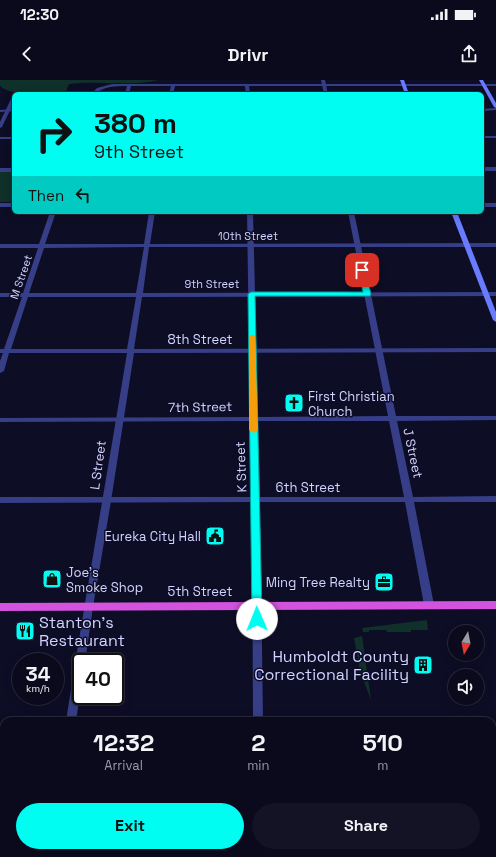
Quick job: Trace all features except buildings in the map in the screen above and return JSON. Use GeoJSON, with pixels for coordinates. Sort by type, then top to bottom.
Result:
{"type":"FeatureCollection","features":[{"type":"Feature","properties":{"kind":"highway","name":"5th Street"},"geometry":{"type":"LineString","coordinates":[[0,607],[496,605]]}},
{"type":"Feature","properties":{"kind":"main road"},"geometry":{"type":"LineString","coordinates":[[402,80],[407,92]]}},
{"type":"Feature","properties":{"kind":"main road"},"geometry":{"type":"LineString","coordinates":[[481,80],[496,108]]}},
{"type":"Feature","properties":{"kind":"main road"},"geometry":{"type":"LineString","coordinates":[[455,214],[496,320]]}},
{"type":"Feature","properties":{"kind":"street"},"geometry":{"type":"LineString","coordinates":[[323,80],[326,92]]}},
{"type":"Feature","properties":{"kind":"street"},"geometry":{"type":"LineString","coordinates":[[94,92],[107,86],[496,85]]}},
{"type":"Feature","properties":{"kind":"street"},"geometry":{"type":"LineString","coordinates":[[128,92],[129,86]]}},
{"type":"Feature","properties":{"kind":"street"},"geometry":{"type":"LineString","coordinates":[[172,92],[173,86]]}},
{"type":"Feature","properties":{"kind":"street"},"geometry":{"type":"LineString","coordinates":[[247,86],[248,92]]}},
{"type":"Feature","properties":{"kind":"street"},"geometry":{"type":"LineString","coordinates":[[0,125],[12,102]]}},
{"type":"Feature","properties":{"kind":"street"},"geometry":{"type":"LineString","coordinates":[[484,110],[496,108]]}},
{"type":"Feature","properties":{"kind":"street"},"geometry":{"type":"LineString","coordinates":[[0,110],[12,110]]}},
{"type":"Feature","properties":{"kind":"street"},"geometry":{"type":"LineString","coordinates":[[484,137],[496,137]]}},
{"type":"Feature","properties":{"kind":"street"},"geometry":{"type":"LineString","coordinates":[[0,138],[12,138]]}},
{"type":"Feature","properties":{"kind":"street"},"geometry":{"type":"LineString","coordinates":[[484,169],[496,169]]}},
{"type":"Feature","properties":{"kind":"street"},"geometry":{"type":"LineString","coordinates":[[0,170],[12,170]]}},
{"type":"Feature","properties":{"kind":"street"},"geometry":{"type":"LineString","coordinates":[[0,205],[12,205]]}},
{"type":"Feature","properties":{"kind":"street"},"geometry":{"type":"LineString","coordinates":[[484,205],[496,205]]}},
{"type":"Feature","properties":{"kind":"street","name":"M Street"},"geometry":{"type":"LineString","coordinates":[[0,371],[3,351],[25,295],[52,214]]}},
{"type":"Feature","properties":{"kind":"street","name":"L Street"},"geometry":{"type":"LineString","coordinates":[[72,717],[152,214]]}},
{"type":"Feature","properties":{"kind":"street","name":"K Street"},"geometry":{"type":"LineString","coordinates":[[250,214],[256,500],[258,717]]}},
{"type":"Feature","properties":{"kind":"street","name":"J Street"},"geometry":{"type":"LineString","coordinates":[[350,214],[410,500],[429,605]]}},
{"type":"Feature","properties":{"kind":"street","name":"10th Street"},"geometry":{"type":"LineString","coordinates":[[0,246],[496,245]]}},
{"type":"Feature","properties":{"kind":"street","name":"9th Street"},"geometry":{"type":"LineString","coordinates":[[0,295],[496,294]]}},
{"type":"Feature","properties":{"kind":"street","name":"8th Street"},"geometry":{"type":"LineString","coordinates":[[3,351],[496,350]]}},
{"type":"Feature","properties":{"kind":"street","name":"7th Street"},"geometry":{"type":"LineString","coordinates":[[0,420],[496,418]]}},
{"type":"Feature","properties":{"kind":"street","name":"6th Street"},"geometry":{"type":"LineString","coordinates":[[0,500],[107,501],[496,499]]}},
{"type":"Feature","properties":{"kind":"green space"},"geometry":{"type":"Polygon","coordinates":[[[0,80],[158,80],[136,83],[69,84],[66,91],[58,92],[14,92],[6,90],[0,86],[0,80]]]}},
{"type":"Feature","properties":{"kind":"green space"},"geometry":{"type":"Polygon","coordinates":[[[0,172],[12,172],[12,202],[0,202],[0,172]]]}},
{"type":"Feature","properties":{"kind":"green space"},"geometry":{"type":"Polygon","coordinates":[[[427,620],[428,630],[387,632],[386,630],[369,630],[369,632],[363,632],[362,628],[427,620]]]}},
{"type":"Feature","properties":{"kind":"green space"},"geometry":{"type":"Polygon","coordinates":[[[362,636],[371,700],[360,671],[354,638],[362,636]]]}},
{"type":"Feature","properties":{"kind":"slow traffic"},"geometry":{"type":"LineString","coordinates":[[252,337],[254,430]]}},
{"type":"Feature","properties":{"kind":"place","name":"First Christian Church"},"geometry":{"type":"Point","coordinates":[294,403]}},
{"type":"Feature","properties":{"kind":"place","name":"Eureka City Hall"},"geometry":{"type":"Point","coordinates":[215,536]}},
{"type":"Feature","properties":{"kind":"place","name":"Joe's Smoke Shop"},"geometry":{"type":"Point","coordinates":[52,579]}},
{"type":"Feature","properties":{"kind":"place","name":"Ming Tree Realty"},"geometry":{"type":"Point","coordinates":[384,582]}},
{"type":"Feature","properties":{"kind":"place","name":"Stanton's Restaurant"},"geometry":{"type":"Point","coordinates":[25,631]}},
{"type":"Feature","properties":{"kind":"place","name":"Humboldt County Correctional Facility"},"geometry":{"type":"Point","coordinates":[423,665]}},
{"type":"Feature","properties":{"kind":"route"},"geometry":{"type":"LineString","coordinates":[[257,619],[251,294],[367,294],[362,270]]}}]}
